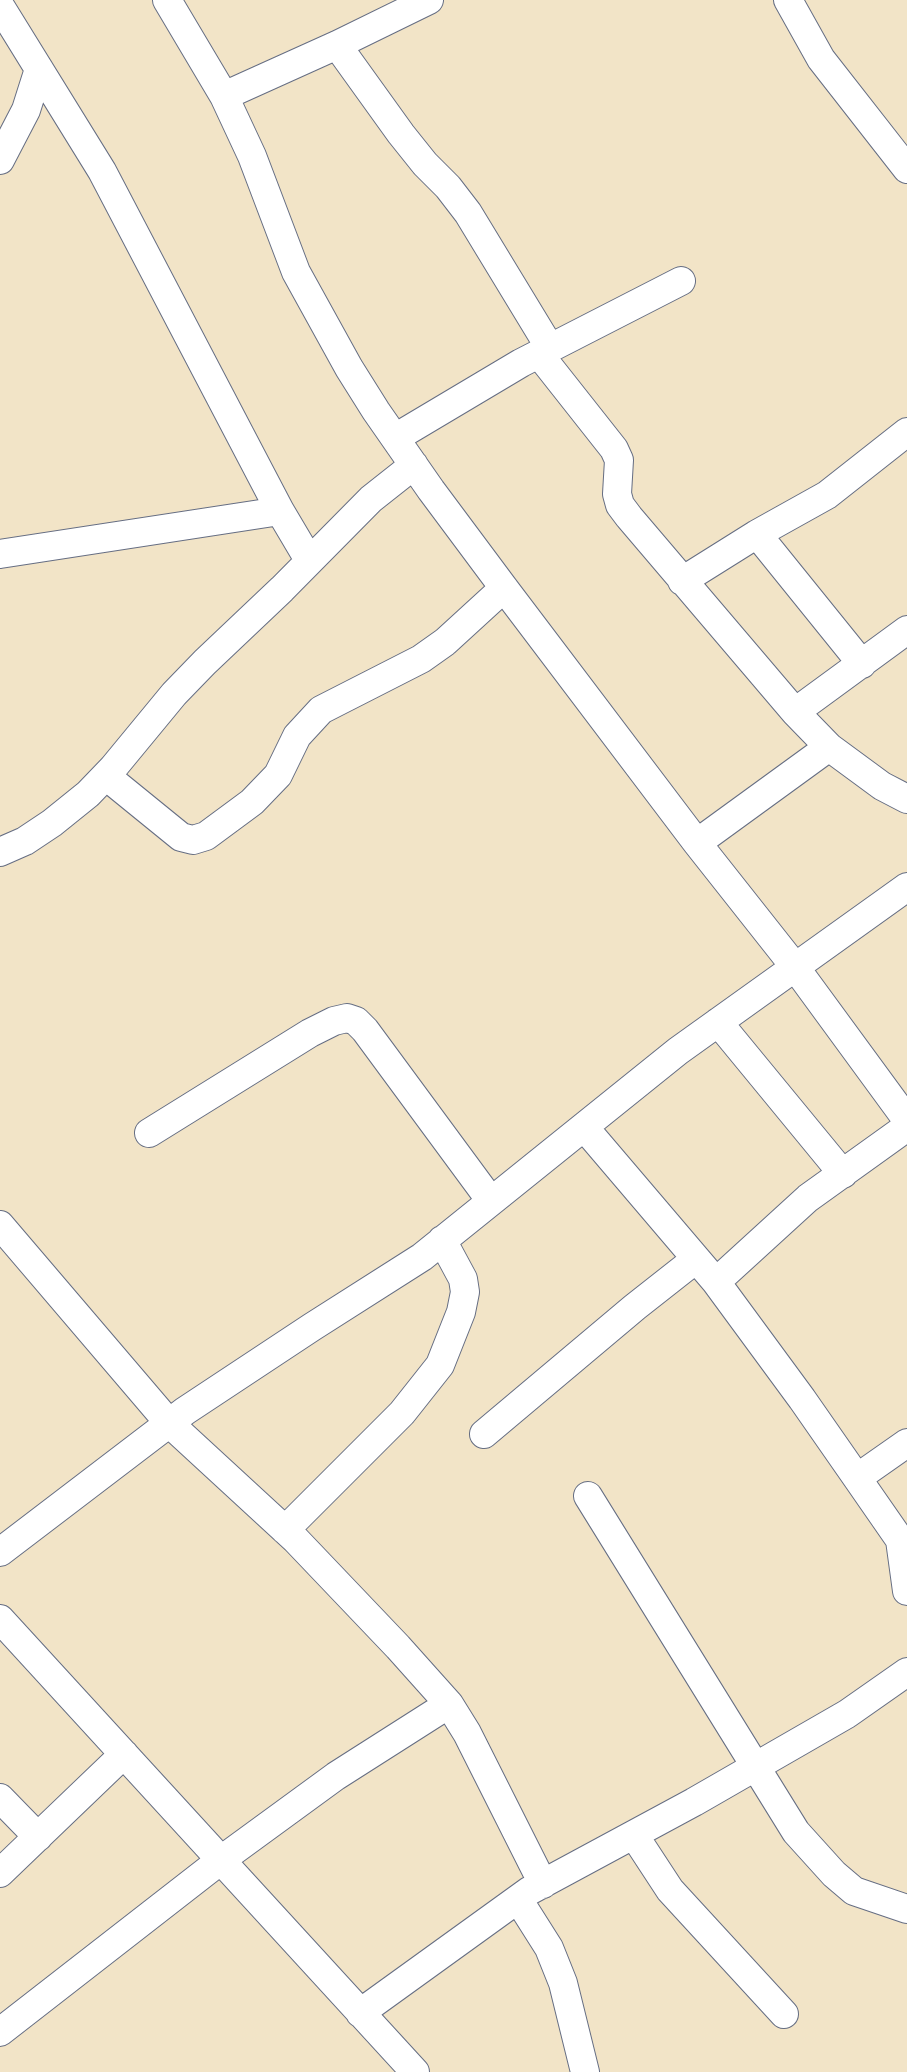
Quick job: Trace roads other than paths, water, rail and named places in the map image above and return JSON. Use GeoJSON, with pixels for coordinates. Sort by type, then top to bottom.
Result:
{"type":"FeatureCollection","features":[{"type":"Feature","properties":{"kind":"street"},"geometry":{"type":"LineString","coordinates":[[166,0],[224,96],[252,156],[296,272],[349,368],[395,438],[504,588],[697,843],[795,967],[906,1118],[843,1174],[808,1198],[716,1282]]}},
{"type":"Feature","properties":{"kind":"street"},"geometry":{"type":"LineString","coordinates":[[224,96],[337,45],[429,0]]}},
{"type":"Feature","properties":{"kind":"street"},"geometry":{"type":"LineString","coordinates":[[788,0],[821,59],[907,169]]}},
{"type":"Feature","properties":{"kind":"street"},"geometry":{"type":"LineString","coordinates":[[0,6],[102,171],[280,511],[309,560]]}},
{"type":"Feature","properties":{"kind":"street"},"geometry":{"type":"LineString","coordinates":[[337,45],[401,134],[425,164],[448,187],[468,213],[544,351],[614,449],[619,460],[617,494],[620,505],[682,581],[795,712],[829,746],[882,786],[907,799]]}},
{"type":"Feature","properties":{"kind":"street"},"geometry":{"type":"LineString","coordinates":[[0,160],[26,110],[39,70]]}},
{"type":"Feature","properties":{"kind":"street"},"geometry":{"type":"LineString","coordinates":[[395,438],[544,351],[681,281]]}},
{"type":"Feature","properties":{"kind":"street"},"geometry":{"type":"LineString","coordinates":[[682,581],[757,534],[827,496],[907,432]]}},
{"type":"Feature","properties":{"kind":"street"},"geometry":{"type":"LineString","coordinates":[[0,852],[25,840],[52,823],[88,794],[106,776],[174,694],[205,662],[282,589],[371,499],[414,465]]}},
{"type":"Feature","properties":{"kind":"street"},"geometry":{"type":"LineString","coordinates":[[0,554],[280,511]]}},
{"type":"Feature","properties":{"kind":"street"},"geometry":{"type":"LineString","coordinates":[[757,534],[862,664]]}},
{"type":"Feature","properties":{"kind":"street"},"geometry":{"type":"LineString","coordinates":[[106,776],[181,837],[193,840],[206,836],[252,802],[278,775],[297,736],[321,710],[421,659],[445,642],[504,588]]}},
{"type":"Feature","properties":{"kind":"street"},"geometry":{"type":"LineString","coordinates":[[795,712],[907,630]]}},
{"type":"Feature","properties":{"kind":"street"},"geometry":{"type":"LineString","coordinates":[[697,843],[829,746]]}},
{"type":"Feature","properties":{"kind":"street"},"geometry":{"type":"LineString","coordinates":[[0,1552],[169,1423],[312,1326],[422,1257],[678,1051],[907,887]]}},
{"type":"Feature","properties":{"kind":"street"},"geometry":{"type":"LineString","coordinates":[[149,1133],[310,1033],[334,1021],[346,1018],[356,1022],[365,1030],[491,1201]]}},
{"type":"Feature","properties":{"kind":"street"},"geometry":{"type":"LineString","coordinates":[[718,1022],[843,1174]]}},
{"type":"Feature","properties":{"kind":"street"},"geometry":{"type":"LineString","coordinates":[[584,1127],[716,1282],[858,1478],[900,1540],[907,1591]]}},
{"type":"Feature","properties":{"kind":"street"},"geometry":{"type":"LineString","coordinates":[[0,1225],[169,1423],[285,1530],[398,1647],[449,1704],[467,1733],[543,1884]]}},
{"type":"Feature","properties":{"kind":"street"},"geometry":{"type":"LineString","coordinates":[[285,1530],[402,1413],[440,1365],[461,1312],[465,1292],[463,1279],[442,1240]]}},
{"type":"Feature","properties":{"kind":"street"},"geometry":{"type":"LineString","coordinates":[[484,1434],[635,1307],[696,1260]]}},
{"type":"Feature","properties":{"kind":"street"},"geometry":{"type":"LineString","coordinates":[[858,1478],[907,1443]]}},
{"type":"Feature","properties":{"kind":"street"},"geometry":{"type":"LineString","coordinates":[[588,1496],[796,1832],[834,1874],[854,1892],[907,1909]]}},
{"type":"Feature","properties":{"kind":"street"},"geometry":{"type":"LineString","coordinates":[[0,1619],[415,2072]]}},
{"type":"Feature","properties":{"kind":"street"},"geometry":{"type":"LineString","coordinates":[[360,2013],[518,1899],[756,1767],[847,1714],[907,1672]]}},
{"type":"Feature","properties":{"kind":"street"},"geometry":{"type":"LineString","coordinates":[[0,2032],[221,1860],[336,1776],[449,1704]]}},
{"type":"Feature","properties":{"kind":"street"},"geometry":{"type":"LineString","coordinates":[[0,1873],[124,1754]]}},
{"type":"Feature","properties":{"kind":"street"},"geometry":{"type":"LineString","coordinates":[[0,1798],[38,1837]]}},
{"type":"Feature","properties":{"kind":"street"},"geometry":{"type":"LineString","coordinates":[[634,1835],[670,1890],[784,2014]]}},
{"type":"Feature","properties":{"kind":"street"},"geometry":{"type":"LineString","coordinates":[[518,1899],[549,1948],[564,1984],[585,2072]]}}]}
